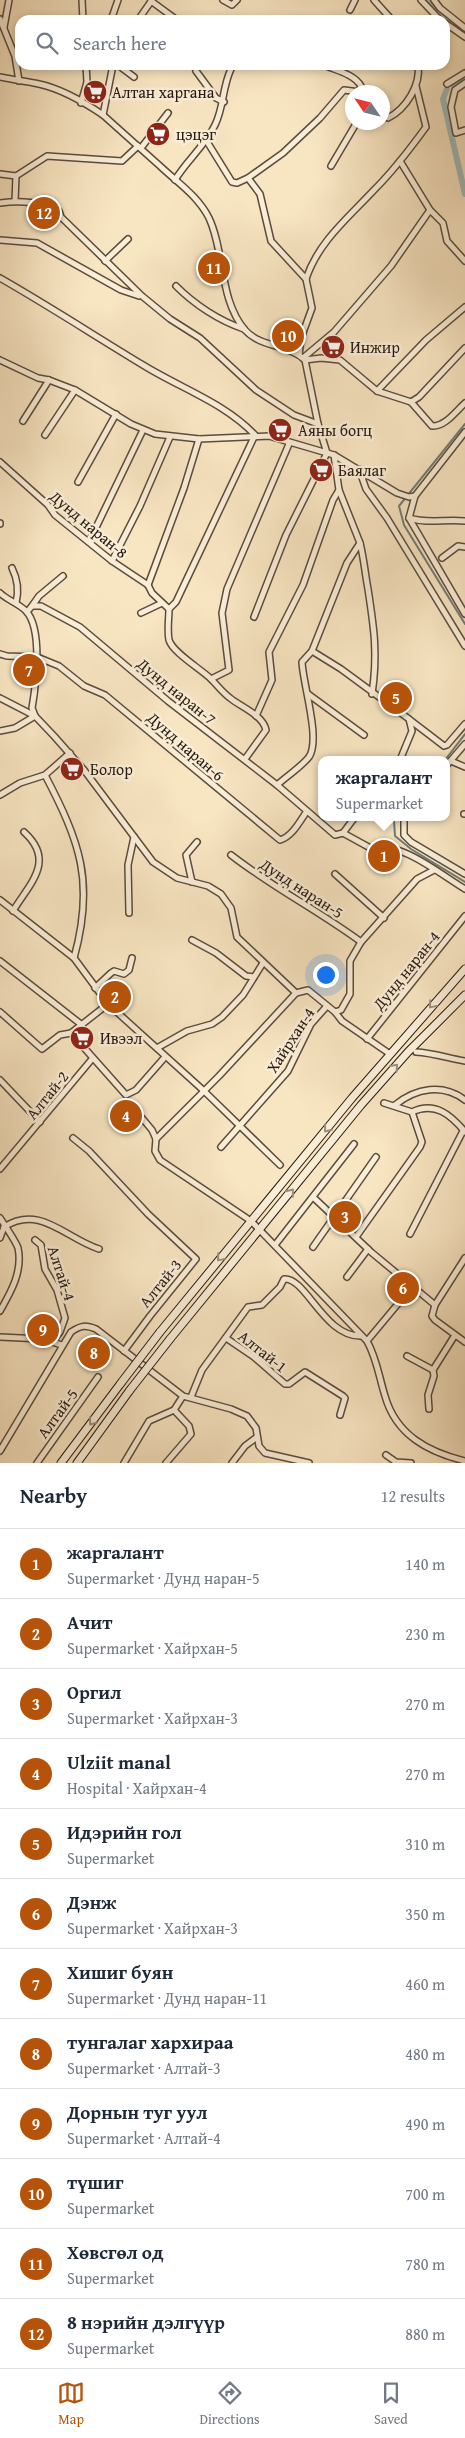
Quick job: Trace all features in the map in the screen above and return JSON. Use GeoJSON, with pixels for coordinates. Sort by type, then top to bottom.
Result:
{"type":"FeatureCollection","features":[{"type":"Feature","properties":{"kind":"main road"},"geometry":{"type":"LineString","coordinates":[[61,1463],[160,1332],[390,1054],[465,969]]}},
{"type":"Feature","properties":{"kind":"main road"},"geometry":{"type":"LineString","coordinates":[[412,1052],[465,991]]}},
{"type":"Feature","properties":{"kind":"main road"},"geometry":{"type":"LineString","coordinates":[[77,1463],[170,1338],[361,1106],[465,995]]}},
{"type":"Feature","properties":{"kind":"street"},"geometry":{"type":"LineString","coordinates":[[4,28],[9,0]]}},
{"type":"Feature","properties":{"kind":"street"},"geometry":{"type":"LineString","coordinates":[[82,0],[83,15]]}},
{"type":"Feature","properties":{"kind":"street"},"geometry":{"type":"LineString","coordinates":[[113,15],[118,0]]}},
{"type":"Feature","properties":{"kind":"street"},"geometry":{"type":"LineString","coordinates":[[142,15],[152,0],[171,15]]}},
{"type":"Feature","properties":{"kind":"street"},"geometry":{"type":"LineString","coordinates":[[223,0],[232,5],[237,0]]}},
{"type":"Feature","properties":{"kind":"street"},"geometry":{"type":"LineString","coordinates":[[350,10],[355,0]]}},
{"type":"Feature","properties":{"kind":"street"},"geometry":{"type":"LineString","coordinates":[[374,0],[388,15]]}},
{"type":"Feature","properties":{"kind":"street"},"geometry":{"type":"LineString","coordinates":[[421,0],[435,15]]}},
{"type":"Feature","properties":{"kind":"street"},"geometry":{"type":"LineString","coordinates":[[434,0],[449,15]]}},
{"type":"Feature","properties":{"kind":"street"},"geometry":{"type":"LineString","coordinates":[[450,16],[465,28]]}},
{"type":"Feature","properties":{"kind":"street"},"geometry":{"type":"LineString","coordinates":[[0,19],[15,56]]}},
{"type":"Feature","properties":{"kind":"street"},"geometry":{"type":"LineString","coordinates":[[450,26],[465,37]]}},
{"type":"Feature","properties":{"kind":"street"},"geometry":{"type":"LineString","coordinates":[[17,70],[19,81]]}},
{"type":"Feature","properties":{"kind":"street"},"geometry":{"type":"LineString","coordinates":[[81,103],[87,82],[86,70]]}},
{"type":"Feature","properties":{"kind":"street"},"geometry":{"type":"LineString","coordinates":[[103,115],[112,70]]}},
{"type":"Feature","properties":{"kind":"street"},"geometry":{"type":"LineString","coordinates":[[125,70],[134,77]]}},
{"type":"Feature","properties":{"kind":"street"},"geometry":{"type":"LineString","coordinates":[[175,180],[206,140],[224,102],[222,92],[231,70]]}},
{"type":"Feature","properties":{"kind":"street"},"geometry":{"type":"LineString","coordinates":[[336,70],[359,82],[360,85]]}},
{"type":"Feature","properties":{"kind":"street"},"geometry":{"type":"LineString","coordinates":[[390,117],[395,114],[416,86],[420,74],[419,70]]}},
{"type":"Feature","properties":{"kind":"street"},"geometry":{"type":"LineString","coordinates":[[196,71],[216,98],[224,102]]}},
{"type":"Feature","properties":{"kind":"street"},"geometry":{"type":"LineString","coordinates":[[447,84],[465,73]]}},
{"type":"Feature","properties":{"kind":"street"},"geometry":{"type":"LineString","coordinates":[[0,77],[39,84],[64,92],[103,115],[195,196],[208,217],[216,236],[226,290],[244,329],[256,341],[302,357],[340,360],[377,391],[411,402],[432,426],[443,424],[465,403]]}},
{"type":"Feature","properties":{"kind":"street"},"geometry":{"type":"LineString","coordinates":[[465,83],[455,90],[452,107],[456,133],[465,130]]}},
{"type":"Feature","properties":{"kind":"street"},"geometry":{"type":"LineString","coordinates":[[254,616],[286,536],[327,452],[318,424],[302,357],[301,338],[312,308],[306,278],[310,263],[323,244],[400,161],[426,127],[416,86]]}},
{"type":"Feature","properties":{"kind":"street"},"geometry":{"type":"LineString","coordinates":[[206,140],[232,182],[237,183],[248,178],[283,153],[320,118],[345,90]]}},
{"type":"Feature","properties":{"kind":"street"},"geometry":{"type":"LineString","coordinates":[[0,174],[16,176],[47,156],[122,161],[139,147],[168,113]]}},
{"type":"Feature","properties":{"kind":"street"},"geometry":{"type":"LineString","coordinates":[[331,166],[352,130]]}},
{"type":"Feature","properties":{"kind":"street"},"geometry":{"type":"LineString","coordinates":[[400,161],[430,210],[442,223],[447,242],[465,261]]}},
{"type":"Feature","properties":{"kind":"street"},"geometry":{"type":"LineString","coordinates":[[15,201],[16,176]]}},
{"type":"Feature","properties":{"kind":"street"},"geometry":{"type":"LineString","coordinates":[[248,178],[262,200],[271,241],[306,278]]}},
{"type":"Feature","properties":{"kind":"street"},"geometry":{"type":"LineString","coordinates":[[0,203],[15,201],[41,203],[59,211],[61,217],[142,296],[170,319],[200,338],[225,365],[256,390],[294,415],[318,424]]}},
{"type":"Feature","properties":{"kind":"street"},"geometry":{"type":"LineString","coordinates":[[302,357],[334,332],[391,266],[430,210]]}},
{"type":"Feature","properties":{"kind":"street"},"geometry":{"type":"LineString","coordinates":[[105,261],[128,239]]}},
{"type":"Feature","properties":{"kind":"street"},"geometry":{"type":"LineString","coordinates":[[0,240],[37,243],[122,290],[142,296]]}},
{"type":"Feature","properties":{"kind":"street"},"geometry":{"type":"LineString","coordinates":[[0,278],[94,333],[142,365],[182,385],[241,420],[255,435]]}},
{"type":"Feature","properties":{"kind":"street"},"geometry":{"type":"LineString","coordinates":[[176,286],[198,304],[230,324],[244,329]]}},
{"type":"Feature","properties":{"kind":"street"},"geometry":{"type":"LineString","coordinates":[[377,391],[414,351],[465,307]]}},
{"type":"Feature","properties":{"kind":"street"},"geometry":{"type":"LineString","coordinates":[[411,402],[419,397],[465,348]]}},
{"type":"Feature","properties":{"kind":"street"},"geometry":{"type":"LineString","coordinates":[[0,360],[38,378],[75,390],[143,430],[170,437],[199,439],[255,435],[269,436],[289,444],[327,452],[359,469],[376,482],[397,493],[412,497]]}},
{"type":"Feature","properties":{"kind":"street"},"geometry":{"type":"LineString","coordinates":[[23,421],[49,380]]}},
{"type":"Feature","properties":{"kind":"street"},"geometry":{"type":"LineString","coordinates":[[45,435],[75,390]]}},
{"type":"Feature","properties":{"kind":"street"},"geometry":{"type":"LineString","coordinates":[[78,482],[116,414]]}},
{"type":"Feature","properties":{"kind":"street"},"geometry":{"type":"LineString","coordinates":[[89,542],[143,430]]}},
{"type":"Feature","properties":{"kind":"street"},"geometry":{"type":"LineString","coordinates":[[465,432],[412,497],[409,518],[465,614]]}},
{"type":"Feature","properties":{"kind":"street"},"geometry":{"type":"LineString","coordinates":[[245,759],[266,730],[265,725],[256,716],[229,697],[211,678],[194,667],[170,641],[169,609],[176,602],[255,435]]}},
{"type":"Feature","properties":{"kind":"street"},"geometry":{"type":"LineString","coordinates":[[112,561],[140,506],[170,437]]}},
{"type":"Feature","properties":{"kind":"street"},"geometry":{"type":"LineString","coordinates":[[148,585],[184,488],[199,439]]}},
{"type":"Feature","properties":{"kind":"street"},"geometry":{"type":"LineString","coordinates":[[211,678],[229,670],[222,613],[227,589],[289,444]]}},
{"type":"Feature","properties":{"kind":"street"},"geometry":{"type":"LineString","coordinates":[[334,455],[339,490],[360,543],[365,562],[375,629],[376,664],[372,694]]}},
{"type":"Feature","properties":{"kind":"street","name":"Дунд наран-8"},"geometry":{"type":"LineString","coordinates":[[0,462],[48,505],[55,515],[112,561],[148,585],[152,593],[169,609]]}},
{"type":"Feature","properties":{"kind":"street"},"geometry":{"type":"LineString","coordinates":[[359,469],[366,489],[387,518],[465,646]]}},
{"type":"Feature","properties":{"kind":"street"},"geometry":{"type":"LineString","coordinates":[[256,716],[272,680],[269,652],[303,585],[333,500],[339,490]]}},
{"type":"Feature","properties":{"kind":"street"},"geometry":{"type":"LineString","coordinates":[[409,518],[432,523],[446,518],[465,521]]}},
{"type":"Feature","properties":{"kind":"street"},"geometry":{"type":"LineString","coordinates":[[277,785],[308,758],[312,751],[314,742],[308,694],[303,681],[302,662],[312,651],[348,563],[360,543]]}},
{"type":"Feature","properties":{"kind":"street"},"geometry":{"type":"LineString","coordinates":[[442,558],[458,546],[465,547]]}},
{"type":"Feature","properties":{"kind":"street"},"geometry":{"type":"LineString","coordinates":[[12,568],[17,580],[18,594],[16,603]]}},
{"type":"Feature","properties":{"kind":"street"},"geometry":{"type":"LineString","coordinates":[[27,612],[53,582],[63,576]]}},
{"type":"Feature","properties":{"kind":"street"},"geometry":{"type":"LineString","coordinates":[[0,594],[27,612],[32,623],[37,656],[32,708],[35,716]]}},
{"type":"Feature","properties":{"kind":"street"},"geometry":{"type":"LineString","coordinates":[[141,613],[162,603]]}},
{"type":"Feature","properties":{"kind":"street","name":"Дунд наран-7"},"geometry":{"type":"LineString","coordinates":[[32,606],[42,606],[62,615],[80,627],[168,701],[238,756],[245,759],[307,811]]}},
{"type":"Feature","properties":{"kind":"street"},"geometry":{"type":"LineString","coordinates":[[312,651],[341,669],[444,746],[465,724]]}},
{"type":"Feature","properties":{"kind":"street"},"geometry":{"type":"LineString","coordinates":[[0,654],[7,656],[37,656]]}},
{"type":"Feature","properties":{"kind":"street","name":"Дунд наран-6"},"geometry":{"type":"LineString","coordinates":[[37,656],[59,666],[84,686],[105,695],[280,840],[284,839],[307,811]]}},
{"type":"Feature","properties":{"kind":"street"},"geometry":{"type":"LineString","coordinates":[[308,694],[364,735]]}},
{"type":"Feature","properties":{"kind":"street"},"geometry":{"type":"LineString","coordinates":[[0,698],[35,716],[70,753],[153,862],[167,874],[215,889],[222,894],[230,908],[237,937],[296,993]]}},
{"type":"Feature","properties":{"kind":"street"},"geometry":{"type":"LineString","coordinates":[[0,731],[15,728],[35,716]]}},
{"type":"Feature","properties":{"kind":"street"},"geometry":{"type":"LineString","coordinates":[[402,756],[412,731],[409,719]]}},
{"type":"Feature","properties":{"kind":"street"},"geometry":{"type":"LineString","coordinates":[[450,762],[465,744]]}},
{"type":"Feature","properties":{"kind":"street"},"geometry":{"type":"LineString","coordinates":[[0,795],[20,783],[45,775],[70,753]]}},
{"type":"Feature","properties":{"kind":"street"},"geometry":{"type":"LineString","coordinates":[[450,763],[465,767]]}},
{"type":"Feature","properties":{"kind":"street"},"geometry":{"type":"LineString","coordinates":[[45,775],[76,842],[83,874],[84,905],[74,958]]}},
{"type":"Feature","properties":{"kind":"street"},"geometry":{"type":"LineString","coordinates":[[307,811],[318,821]]}},
{"type":"Feature","properties":{"kind":"street"},"geometry":{"type":"LineString","coordinates":[[318,821],[334,835],[343,833],[352,821]]}},
{"type":"Feature","properties":{"kind":"street"},"geometry":{"type":"LineString","coordinates":[[404,821],[404,835],[411,842],[465,874]]}},
{"type":"Feature","properties":{"kind":"street"},"geometry":{"type":"LineString","coordinates":[[13,910],[39,870],[36,846],[24,832]]}},
{"type":"Feature","properties":{"kind":"street"},"geometry":{"type":"LineString","coordinates":[[343,833],[374,850],[380,847],[398,848],[465,889]]}},
{"type":"Feature","properties":{"kind":"street"},"geometry":{"type":"LineString","coordinates":[[129,914],[128,865],[134,837]]}},
{"type":"Feature","properties":{"kind":"street"},"geometry":{"type":"LineString","coordinates":[[192,882],[186,855],[197,842]]}},
{"type":"Feature","properties":{"kind":"street","name":"Дунд наран-5"},"geometry":{"type":"LineString","coordinates":[[231,855],[259,878],[334,922],[361,942]]}},
{"type":"Feature","properties":{"kind":"street"},"geometry":{"type":"LineString","coordinates":[[335,1012],[345,1005],[350,994],[350,961],[361,942],[417,879],[434,870]]}},
{"type":"Feature","properties":{"kind":"street","name":"Дунд наран-5"},"geometry":{"type":"LineString","coordinates":[[335,874],[384,918]]}},
{"type":"Feature","properties":{"kind":"street"},"geometry":{"type":"LineString","coordinates":[[0,900],[74,958],[108,1004],[203,1090],[280,1165]]}},
{"type":"Feature","properties":{"kind":"street","name":"Дунд наран-4"},"geometry":{"type":"LineString","coordinates":[[367,1039],[465,916]]}},
{"type":"Feature","properties":{"kind":"street"},"geometry":{"type":"LineString","coordinates":[[192,940],[216,953],[246,976],[254,977]]}},
{"type":"Feature","properties":{"kind":"street"},"geometry":{"type":"LineString","coordinates":[[95,988],[111,972],[124,974],[129,970],[132,958]]}},
{"type":"Feature","properties":{"kind":"street"},"geometry":{"type":"LineString","coordinates":[[0,961],[82,1025]]}},
{"type":"Feature","properties":{"kind":"street"},"geometry":{"type":"LineString","coordinates":[[157,1048],[186,1031],[212,1024],[222,1017],[243,995],[263,963]]}},
{"type":"Feature","properties":{"kind":"street","name":"Хайрхан-4"},"geometry":{"type":"LineString","coordinates":[[156,1139],[219,1076],[296,993],[308,990],[327,1006],[311,1024],[288,1071],[221,1146]]}},
{"type":"Feature","properties":{"kind":"street"},"geometry":{"type":"LineString","coordinates":[[0,1012],[42,1049],[60,1035],[71,1033],[108,1004]]}},
{"type":"Feature","properties":{"kind":"street"},"geometry":{"type":"LineString","coordinates":[[327,1006],[335,1012],[342,1022],[390,1054]]}},
{"type":"Feature","properties":{"kind":"street"},"geometry":{"type":"LineString","coordinates":[[71,1033],[92,1059],[126,1095],[133,1092],[165,1057]]}},
{"type":"Feature","properties":{"kind":"street"},"geometry":{"type":"LineString","coordinates":[[412,1052],[435,1053],[443,1057],[465,1061]]}},
{"type":"Feature","properties":{"kind":"street","name":"Алтай-2"},"geometry":{"type":"LineString","coordinates":[[0,1169],[92,1059]]}},
{"type":"Feature","properties":{"kind":"street"},"geometry":{"type":"LineString","coordinates":[[0,1080],[40,1122]]}},
{"type":"Feature","properties":{"kind":"street"},"geometry":{"type":"LineString","coordinates":[[395,1105],[400,1101],[432,1089],[449,1090],[465,1100]]}},
{"type":"Feature","properties":{"kind":"street"},"geometry":{"type":"LineString","coordinates":[[384,1103],[412,1112],[422,1107],[430,1108],[452,1117],[460,1123],[464,1131],[410,1234]]}},
{"type":"Feature","properties":{"kind":"street"},"geometry":{"type":"LineString","coordinates":[[356,1237],[420,1147],[422,1142],[412,1112]]}},
{"type":"Feature","properties":{"kind":"street"},"geometry":{"type":"LineString","coordinates":[[142,1118],[152,1130],[156,1139],[155,1151],[168,1167],[251,1221],[367,1341],[374,1354],[385,1396],[397,1424],[410,1437],[431,1448],[465,1461]]}},
{"type":"Feature","properties":{"kind":"street","name":"Алтай-3"},"geometry":{"type":"LineString","coordinates":[[73,1138],[89,1151],[148,1214],[196,1259],[124,1351]]}},
{"type":"Feature","properties":{"kind":"street"},"geometry":{"type":"LineString","coordinates":[[275,1246],[354,1144]]}},
{"type":"Feature","properties":{"kind":"street"},"geometry":{"type":"LineString","coordinates":[[313,1247],[332,1217],[376,1157]]}},
{"type":"Feature","properties":{"kind":"street"},"geometry":{"type":"LineString","coordinates":[[313,1197],[368,1249],[435,1305]]}},
{"type":"Feature","properties":{"kind":"street"},"geometry":{"type":"LineString","coordinates":[[0,1218],[18,1248],[19,1260],[13,1288],[0,1311]]}},
{"type":"Feature","properties":{"kind":"street"},"geometry":{"type":"LineString","coordinates":[[0,1238],[4,1227],[14,1221],[25,1219],[43,1220],[81,1242],[99,1249]]}},
{"type":"Feature","properties":{"kind":"street","name":"Алтай-4"},"geometry":{"type":"LineString","coordinates":[[35,1240],[41,1245],[45,1270],[57,1290],[65,1318],[60,1332],[52,1342]]}},
{"type":"Feature","properties":{"kind":"street"},"geometry":{"type":"LineString","coordinates":[[347,1277],[368,1249]]}},
{"type":"Feature","properties":{"kind":"street"},"geometry":{"type":"LineString","coordinates":[[465,1258],[435,1305],[432,1316],[465,1342]]}},
{"type":"Feature","properties":{"kind":"street","name":"Алтай-1"},"geometry":{"type":"LineString","coordinates":[[191,1397],[202,1370],[248,1308],[262,1305],[280,1287],[284,1279],[295,1283],[329,1321],[344,1333],[361,1336]]}},
{"type":"Feature","properties":{"kind":"street"},"geometry":{"type":"LineString","coordinates":[[367,1341],[412,1286]]}},
{"type":"Feature","properties":{"kind":"street"},"geometry":{"type":"LineString","coordinates":[[0,1337],[20,1340],[32,1338],[62,1345],[71,1332],[80,1326],[88,1326],[183,1396],[246,1416],[256,1428],[260,1446],[265,1453],[309,1463]]}},
{"type":"Feature","properties":{"kind":"street"},"geometry":{"type":"LineString","coordinates":[[429,1409],[428,1395],[434,1376],[433,1370],[455,1335]]}},
{"type":"Feature","properties":{"kind":"street","name":"Алтай-1"},"geometry":{"type":"LineString","coordinates":[[226,1338],[254,1357],[285,1384],[289,1384],[305,1372],[343,1396],[345,1398],[340,1415]]}},
{"type":"Feature","properties":{"kind":"street","name":"Алтай-5"},"geometry":{"type":"LineString","coordinates":[[0,1451],[62,1345]]}},
{"type":"Feature","properties":{"kind":"street"},"geometry":{"type":"LineString","coordinates":[[408,1356],[433,1370]]}},
{"type":"Feature","properties":{"kind":"street","name":"Алтай-5"},"geometry":{"type":"LineString","coordinates":[[37,1463],[98,1377]]}},
{"type":"Feature","properties":{"kind":"street"},"geometry":{"type":"LineString","coordinates":[[124,1463],[149,1421],[174,1410],[183,1396]]}},
{"type":"Feature","properties":{"kind":"street"},"geometry":{"type":"LineString","coordinates":[[166,1463],[192,1434],[189,1426],[174,1410]]}},
{"type":"Feature","properties":{"kind":"street"},"geometry":{"type":"LineString","coordinates":[[232,1463],[245,1446],[257,1437]]}},
{"type":"Feature","properties":{"kind":"street"},"geometry":{"type":"LineString","coordinates":[[386,1455],[396,1462],[412,1463]]}},
{"type":"Feature","properties":{"kind":"waterway"},"geometry":{"type":"LineString","coordinates":[[429,0],[441,15]]}},
{"type":"Feature","properties":{"kind":"waterway"},"geometry":{"type":"LineString","coordinates":[[450,22],[465,34]]}},
{"type":"Feature","properties":{"kind":"waterway"},"geometry":{"type":"LineString","coordinates":[[453,85],[465,78]]}},
{"type":"Feature","properties":{"kind":"waterway"},"geometry":{"type":"LineString","coordinates":[[447,89],[443,99],[465,194]]}},
{"type":"Feature","properties":{"kind":"waterway"},"geometry":{"type":"LineString","coordinates":[[465,424],[399,506],[404,525],[465,624]]}},
{"type":"Feature","properties":{"kind":"waterway"},"geometry":{"type":"LineString","coordinates":[[448,756],[465,734]]}},
{"type":"Feature","properties":{"kind":"waterway"},"geometry":{"type":"LineString","coordinates":[[394,821],[395,836],[411,849],[465,882]]}},
{"type":"Feature","properties":{"kind":"place","name":"Алтан харгана"},"geometry":{"type":"Point","coordinates":[95,92]}},
{"type":"Feature","properties":{"kind":"place","name":"цэцэг"},"geometry":{"type":"Point","coordinates":[158,134]}},
{"type":"Feature","properties":{"kind":"place","name":"8 нэрийн дэлгүүр"},"geometry":{"type":"Point","coordinates":[44,213]}},
{"type":"Feature","properties":{"kind":"place","name":"Хөвсгөл од"},"geometry":{"type":"Point","coordinates":[214,268]}},
{"type":"Feature","properties":{"kind":"place","name":"түшиг"},"geometry":{"type":"Point","coordinates":[288,336]}},
{"type":"Feature","properties":{"kind":"place","name":"Инжир"},"geometry":{"type":"Point","coordinates":[333,347]}},
{"type":"Feature","properties":{"kind":"place","name":"Аяны богц"},"geometry":{"type":"Point","coordinates":[280,430]}},
{"type":"Feature","properties":{"kind":"place","name":"Баялаг"},"geometry":{"type":"Point","coordinates":[321,470]}},
{"type":"Feature","properties":{"kind":"place","name":"Хишиг буян"},"geometry":{"type":"Point","coordinates":[29,670]}},
{"type":"Feature","properties":{"kind":"place","name":"Идэрийн гол"},"geometry":{"type":"Point","coordinates":[396,698]}},
{"type":"Feature","properties":{"kind":"place","name":"Болор"},"geometry":{"type":"Point","coordinates":[72,769]}},
{"type":"Feature","properties":{"kind":"place","name":"жаргалант"},"geometry":{"type":"Point","coordinates":[384,856]}},
{"type":"Feature","properties":{"kind":"place","name":"Ачит"},"geometry":{"type":"Point","coordinates":[115,997]}},
{"type":"Feature","properties":{"kind":"place","name":"Ивээл"},"geometry":{"type":"Point","coordinates":[82,1038]}},
{"type":"Feature","properties":{"kind":"place","name":"Ulziit manal"},"geometry":{"type":"Point","coordinates":[126,1116]}},
{"type":"Feature","properties":{"kind":"place","name":"Оргил"},"geometry":{"type":"Point","coordinates":[345,1217]}},
{"type":"Feature","properties":{"kind":"place","name":"Дэнж"},"geometry":{"type":"Point","coordinates":[403,1288]}},
{"type":"Feature","properties":{"kind":"place","name":"Дорнын туг уул"},"geometry":{"type":"Point","coordinates":[43,1330]}},
{"type":"Feature","properties":{"kind":"place","name":"тунгалаг хархираа"},"geometry":{"type":"Point","coordinates":[94,1353]}}]}
